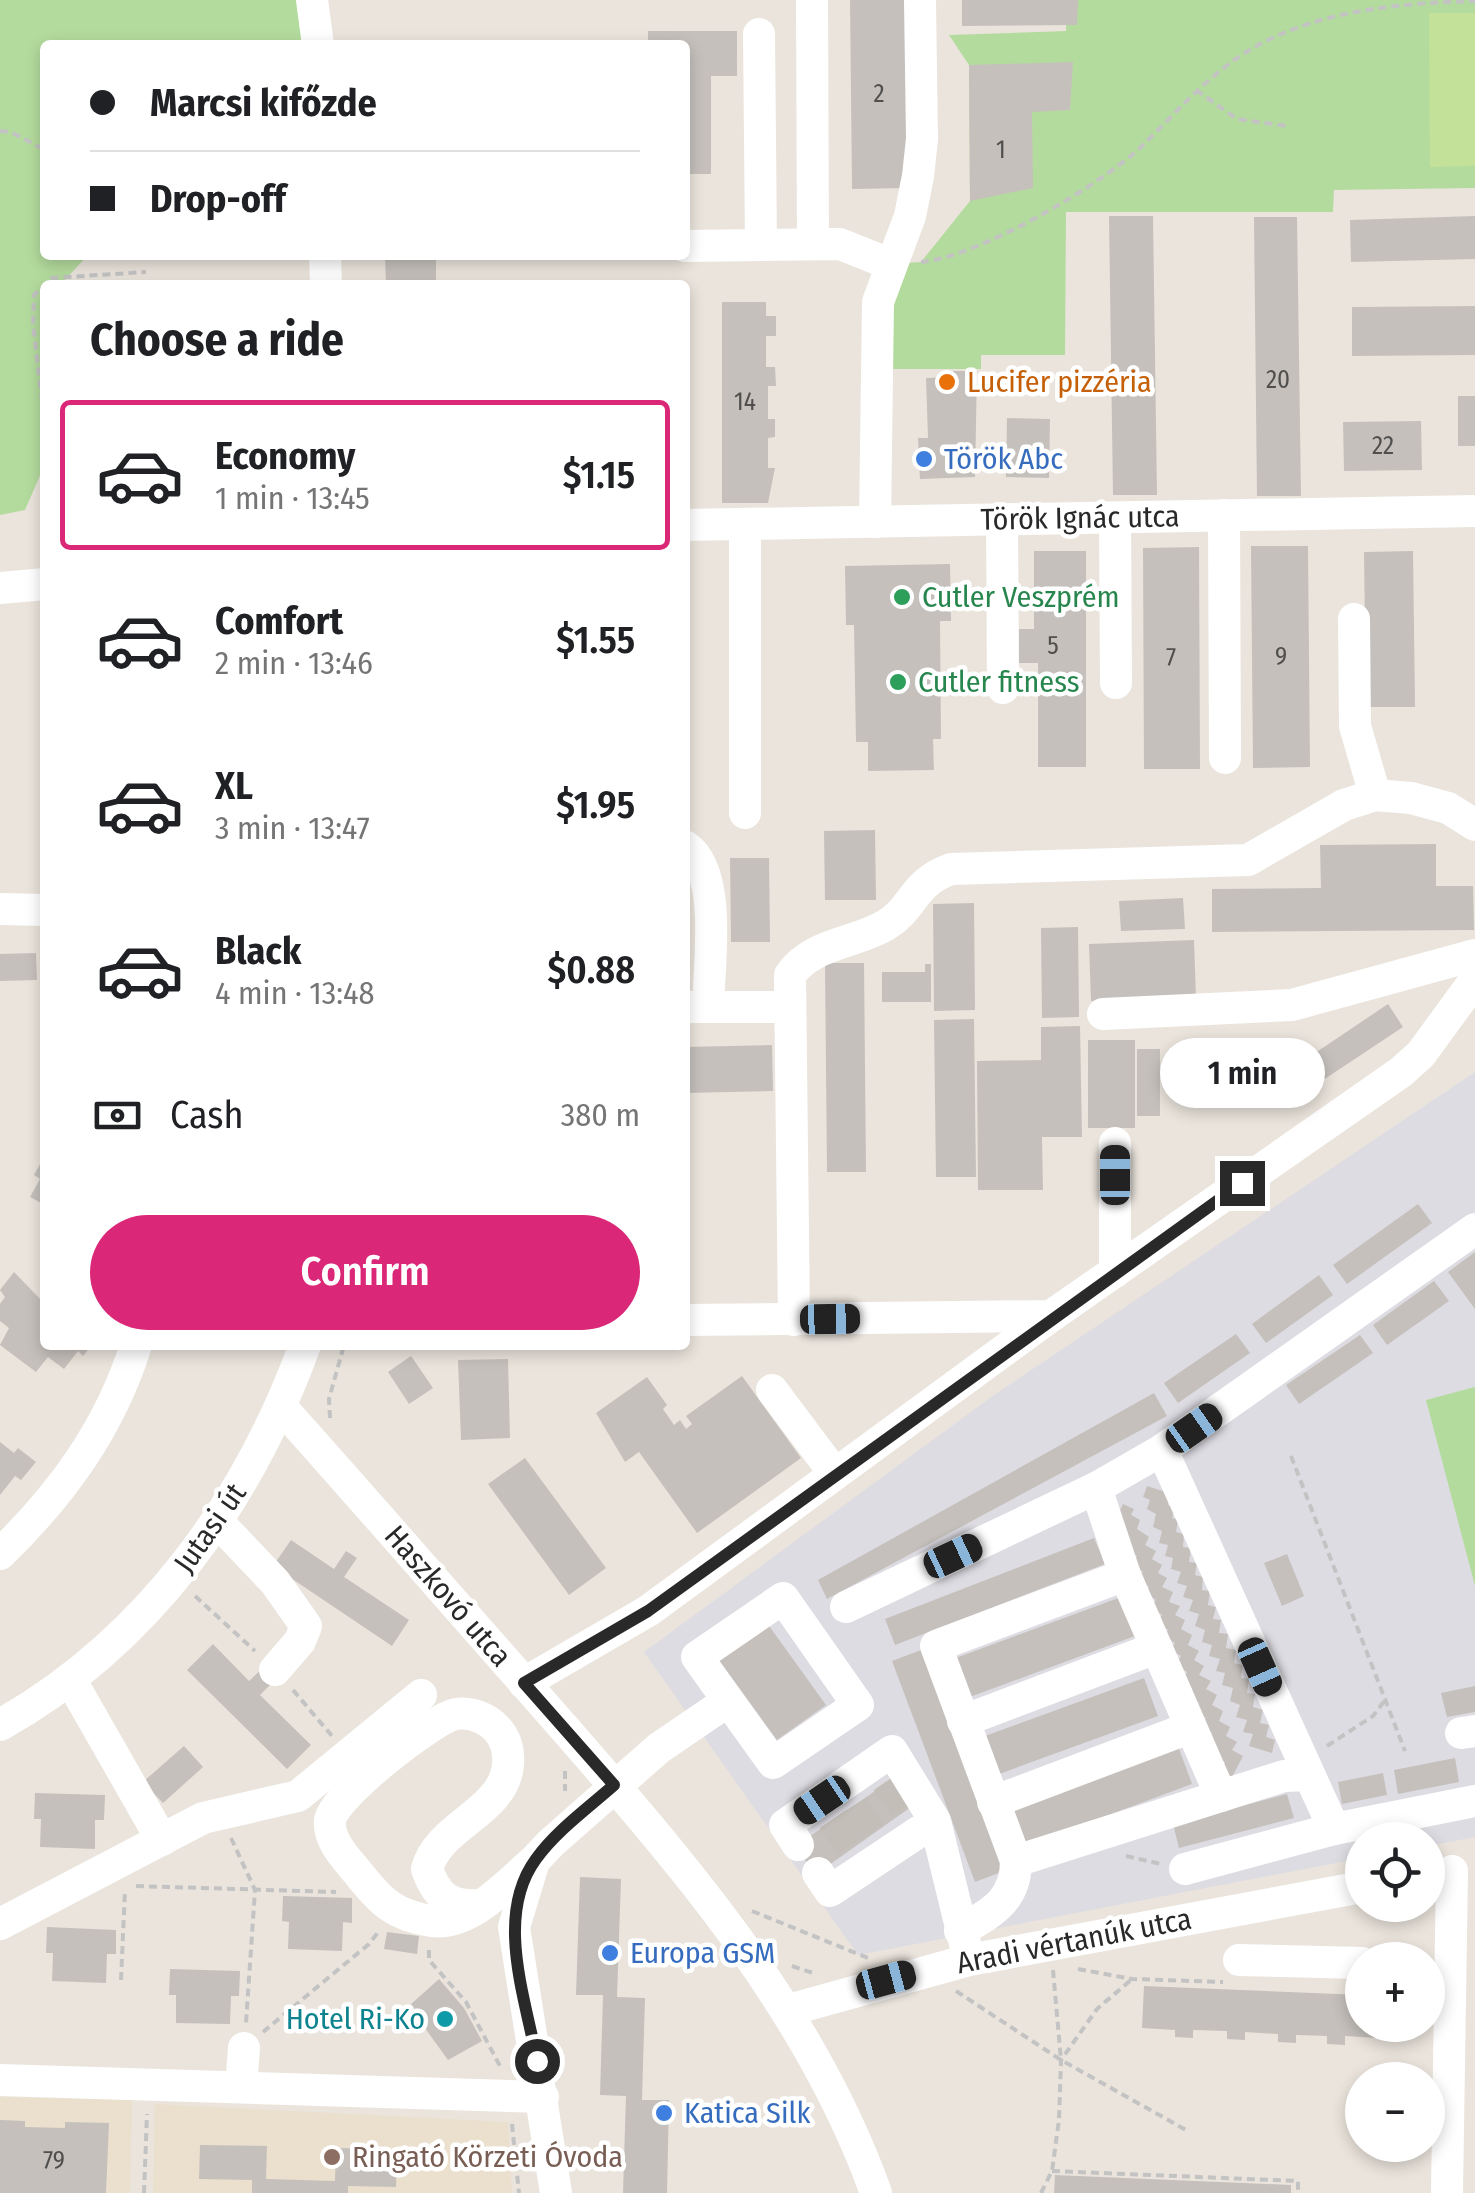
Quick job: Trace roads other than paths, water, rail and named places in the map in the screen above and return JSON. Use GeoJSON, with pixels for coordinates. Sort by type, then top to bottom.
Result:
{"type":"FeatureCollection","features":[{"type":"Feature","properties":{"kind":"street"},"geometry":{"type":"LineString","coordinates":[[312,0],[317,40]]}},
{"type":"Feature","properties":{"kind":"street"},"geometry":{"type":"LineString","coordinates":[[812,0],[813,244]]}},
{"type":"Feature","properties":{"kind":"street"},"geometry":{"type":"LineString","coordinates":[[875,522],[878,302],[910,216],[918,176],[922,139],[920,0]]}},
{"type":"Feature","properties":{"kind":"street"},"geometry":{"type":"LineString","coordinates":[[759,34],[762,245]]}},
{"type":"Feature","properties":{"kind":"street"},"geometry":{"type":"LineString","coordinates":[[690,246],[813,244],[862,249],[890,264]]}},
{"type":"Feature","properties":{"kind":"street","name":"Török Ignác utca"},"geometry":{"type":"LineString","coordinates":[[690,525],[1475,511]]}},
{"type":"Feature","properties":{"kind":"street"},"geometry":{"type":"LineString","coordinates":[[1224,516],[1225,758]]}},
{"type":"Feature","properties":{"kind":"street"},"geometry":{"type":"LineString","coordinates":[[1115,518],[1116,683]]}},
{"type":"Feature","properties":{"kind":"street"},"geometry":{"type":"LineString","coordinates":[[1002,519],[1002,688]]}},
{"type":"Feature","properties":{"kind":"street"},"geometry":{"type":"LineString","coordinates":[[745,524],[745,812]]}},
{"type":"Feature","properties":{"kind":"street"},"geometry":{"type":"LineString","coordinates":[[0,588],[40,584]]}},
{"type":"Feature","properties":{"kind":"street"},"geometry":{"type":"LineString","coordinates":[[1354,619],[1355,726],[1376,795]]}},
{"type":"Feature","properties":{"kind":"street"},"geometry":{"type":"LineString","coordinates":[[794,1320],[790,974],[803,956],[891,922],[927,878],[951,869],[1248,860],[1328,813],[1376,795],[1411,798],[1448,808],[1475,825]]}},
{"type":"Feature","properties":{"kind":"street"},"geometry":{"type":"LineString","coordinates":[[690,850],[702,859],[709,880],[697,1007],[790,1007]]}},
{"type":"Feature","properties":{"kind":"street"},"geometry":{"type":"LineString","coordinates":[[0,909],[40,910]]}},
{"type":"Feature","properties":{"kind":"street"},"geometry":{"type":"LineString","coordinates":[[1102,1014],[1292,1005],[1475,955]]}},
{"type":"Feature","properties":{"kind":"street"},"geometry":{"type":"LineString","coordinates":[[524,1683],[648,1611],[1051,1316],[1400,1072],[1420,1054],[1475,980]]}},
{"type":"Feature","properties":{"kind":"street"},"geometry":{"type":"LineString","coordinates":[[1115,1143],[1115,1272]]}},
{"type":"Feature","properties":{"kind":"street"},"geometry":{"type":"LineString","coordinates":[[846,1607],[1096,1488],[1162,1450],[1475,1229]]}},
{"type":"Feature","properties":{"kind":"street"},"geometry":{"type":"LineString","coordinates":[[690,1320],[1051,1316]]}},
{"type":"Feature","properties":{"kind":"street"},"geometry":{"type":"LineString","coordinates":[[0,1554],[42,1512],[85,1458],[124,1385],[134,1350]]}},
{"type":"Feature","properties":{"kind":"street","name":"Jutasi út"},"geometry":{"type":"LineString","coordinates":[[0,1725],[70,1679],[174,1580],[217,1521],[282,1408],[303,1350]]}},
{"type":"Feature","properties":{"kind":"street"},"geometry":{"type":"LineString","coordinates":[[772,1390],[835,1474]]}},
{"type":"Feature","properties":{"kind":"street","name":"Haszkovó utca"},"geometry":{"type":"LineString","coordinates":[[282,1408],[614,1785],[747,1948],[789,2010],[876,2193]]}},
{"type":"Feature","properties":{"kind":"street"},"geometry":{"type":"LineString","coordinates":[[1162,1450],[1334,1829]]}},
{"type":"Feature","properties":{"kind":"street"},"geometry":{"type":"LineString","coordinates":[[1096,1488],[1125,1575],[1221,1796]]}},
{"type":"Feature","properties":{"kind":"street"},"geometry":{"type":"LineString","coordinates":[[217,1521],[275,1582],[306,1626],[300,1641],[275,1670]]}},
{"type":"Feature","properties":{"kind":"street"},"geometry":{"type":"LineString","coordinates":[[841,1801],[892,1751],[878,1846],[964,1946],[1005,1902],[1016,1877],[1016,1861],[936,1646],[1125,1575]]}},
{"type":"Feature","properties":{"kind":"street"},"geometry":{"type":"LineString","coordinates":[[783,1598],[858,1705],[774,1763],[728,1700],[698,1657],[783,1598]]}},
{"type":"Feature","properties":{"kind":"street"},"geometry":{"type":"LineString","coordinates":[[963,1721],[1156,1648]]}},
{"type":"Feature","properties":{"kind":"street"},"geometry":{"type":"LineString","coordinates":[[70,1679],[162,1840]]}},
{"type":"Feature","properties":{"kind":"street"},"geometry":{"type":"LineString","coordinates":[[0,1924],[203,1818],[298,1796],[420,1694]]}},
{"type":"Feature","properties":{"kind":"street"},"geometry":{"type":"LineString","coordinates":[[480,1905],[458,1906],[442,1898],[427,1869],[431,1854],[494,1797],[506,1777],[508,1748],[502,1735],[479,1716],[459,1713],[433,1725],[351,1790],[330,1821],[335,1844],[394,1912],[440,1922],[480,1905],[534,1862],[614,1785],[728,1700]]}},
{"type":"Feature","properties":{"kind":"street"},"geometry":{"type":"LineString","coordinates":[[993,1802],[1189,1728]]}},
{"type":"Feature","properties":{"kind":"street"},"geometry":{"type":"LineString","coordinates":[[1016,1861],[1284,1776],[1309,1775]]}},
{"type":"Feature","properties":{"kind":"street"},"geometry":{"type":"LineString","coordinates":[[1185,1870],[1334,1829],[1475,1801]]}},
{"type":"Feature","properties":{"kind":"street"},"geometry":{"type":"LineString","coordinates":[[534,1862],[514,1928],[530,2097],[556,2193]]}},
{"type":"Feature","properties":{"kind":"street"},"geometry":{"type":"LineString","coordinates":[[1442,1942],[1451,1871]]}},
{"type":"Feature","properties":{"kind":"street","name":"Aradi vértanúk utca"},"geometry":{"type":"LineString","coordinates":[[789,2010],[917,1972],[964,1946],[1345,1890]]}},
{"type":"Feature","properties":{"kind":"street"},"geometry":{"type":"LineString","coordinates":[[1234,1971],[1345,1964]]}},
{"type":"Feature","properties":{"kind":"street"},"geometry":{"type":"LineString","coordinates":[[1442,2042],[1447,2193]]}},
{"type":"Feature","properties":{"kind":"street"},"geometry":{"type":"LineString","coordinates":[[241,2087],[244,2048]]}},
{"type":"Feature","properties":{"kind":"street"},"geometry":{"type":"LineString","coordinates":[[0,2080],[530,2097]]}},
{"type":"Feature","properties":{"kind":"tunnel"},"geometry":{"type":"LineString","coordinates":[[887,1781],[907,1811]]}},
{"type":"Feature","properties":{"kind":"tunnel"},"geometry":{"type":"LineString","coordinates":[[853,1806],[873,1837]]}},
{"type":"Feature","properties":{"kind":"tunnel"},"geometry":{"type":"LineString","coordinates":[[833,1819],[853,1849]]}},
{"type":"Feature","properties":{"kind":"place","name":"Lucifer pizzéria"},"geometry":{"type":"Point","coordinates":[947,382]}},
{"type":"Feature","properties":{"kind":"place","name":"Török Abc"},"geometry":{"type":"Point","coordinates":[924,459]}},
{"type":"Feature","properties":{"kind":"place","name":"Cutler Veszprém"},"geometry":{"type":"Point","coordinates":[902,597]}},
{"type":"Feature","properties":{"kind":"place","name":"Cutler fitness"},"geometry":{"type":"Point","coordinates":[898,682]}},
{"type":"Feature","properties":{"kind":"place","name":"Europa GSM"},"geometry":{"type":"Point","coordinates":[610,1953]}},
{"type":"Feature","properties":{"kind":"place","name":"Hotel Ri-Ko"},"geometry":{"type":"Point","coordinates":[445,2019]}},
{"type":"Feature","properties":{"kind":"place","name":"Katica Silk"},"geometry":{"type":"Point","coordinates":[664,2113]}},
{"type":"Feature","properties":{"kind":"place","name":"Ringató Körzeti Óvoda"},"geometry":{"type":"Point","coordinates":[332,2157]}}]}
